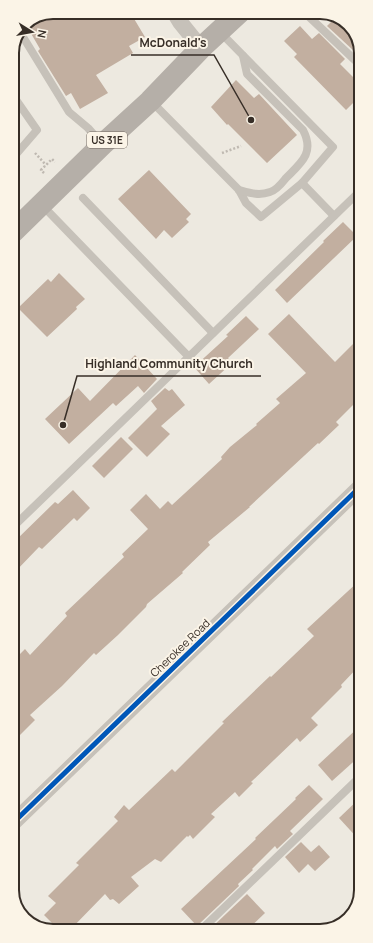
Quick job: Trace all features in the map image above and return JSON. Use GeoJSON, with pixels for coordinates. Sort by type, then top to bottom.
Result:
{"type":"FeatureCollection","features":[{"type":"Feature","properties":{"kind":"main road","name":"US 31E"},"geometry":{"type":"LineString","coordinates":[[19,225],[150,101],[201,48],[233,19]]}},
{"type":"Feature","properties":{"kind":"street"},"geometry":{"type":"LineString","coordinates":[[178,19],[201,48]]}},
{"type":"Feature","properties":{"kind":"street","name":"Cherokee Road"},"geometry":{"type":"LineString","coordinates":[[19,817],[354,493]]}},
{"type":"Feature","properties":{"kind":"lane"},"geometry":{"type":"LineString","coordinates":[[311,19],[354,59]]}},
{"type":"Feature","properties":{"kind":"lane"},"geometry":{"type":"LineString","coordinates":[[150,101],[239,190],[246,203],[261,217],[302,183],[333,147],[219,32]]}},
{"type":"Feature","properties":{"kind":"lane"},"geometry":{"type":"LineString","coordinates":[[23,37],[69,112],[88,128],[103,144]]}},
{"type":"Feature","properties":{"kind":"lane"},"geometry":{"type":"LineString","coordinates":[[239,190],[251,194],[261,194],[272,191],[279,186],[305,158],[308,149],[307,137],[302,130],[247,74],[243,56]]}},
{"type":"Feature","properties":{"kind":"lane"},"geometry":{"type":"LineString","coordinates":[[19,104],[37,130],[19,151]]}},
{"type":"Feature","properties":{"kind":"lane"},"geometry":{"type":"LineString","coordinates":[[302,183],[334,216]]}},
{"type":"Feature","properties":{"kind":"lane"},"geometry":{"type":"LineString","coordinates":[[19,521],[354,197]]}},
{"type":"Feature","properties":{"kind":"lane"},"geometry":{"type":"LineString","coordinates":[[82,198],[213,333]]}},
{"type":"Feature","properties":{"kind":"lane"},"geometry":{"type":"LineString","coordinates":[[41,204],[189,357]]}},
{"type":"Feature","properties":{"kind":"lane"},"geometry":{"type":"LineString","coordinates":[[208,924],[354,783]]}},
{"type":"Feature","properties":{"kind":"path"},"geometry":{"type":"LineString","coordinates":[[208,158],[241,146]]}},
{"type":"Feature","properties":{"kind":"path"},"geometry":{"type":"LineString","coordinates":[[34,153],[46,165]]}},
{"type":"Feature","properties":{"kind":"path"},"geometry":{"type":"LineString","coordinates":[[45,174],[41,170],[52,159],[55,163]]}},
{"type":"Feature","properties":{"kind":"building"},"geometry":{"type":"Polygon","coordinates":[[[52,19],[134,19],[145,37],[129,46],[133,53],[96,75],[108,93],[80,109],[71,93],[66,96],[38,51],[40,49],[29,29],[40,22],[52,19]]]}},
{"type":"Feature","properties":{"kind":"building"},"geometry":{"type":"Polygon","coordinates":[[[332,21],[341,26],[351,38],[354,51],[327,26],[332,21]]]}},
{"type":"Feature","properties":{"kind":"building"},"geometry":{"type":"Polygon","coordinates":[[[300,26],[312,39],[319,33],[345,59],[340,64],[354,78],[354,102],[346,110],[294,57],[297,54],[284,41],[300,26]]]}},
{"type":"Feature","properties":{"kind":"building"},"geometry":{"type":"Polygon","coordinates":[[[236,80],[254,98],[259,94],[297,135],[267,163],[228,124],[227,125],[211,107],[236,80]]]}},
{"type":"Feature","properties":{"kind":"building"},"geometry":{"type":"Polygon","coordinates":[[[149,170],[191,214],[186,219],[189,222],[172,238],[164,230],[156,239],[118,199],[149,170]]]}},
{"type":"Feature","properties":{"kind":"building"},"geometry":{"type":"Polygon","coordinates":[[[343,222],[354,233],[354,239],[287,303],[275,290],[324,242],[323,241],[343,222]]]}},
{"type":"Feature","properties":{"kind":"building"},"geometry":{"type":"Polygon","coordinates":[[[59,273],[85,299],[76,307],[77,309],[47,337],[19,309],[19,307],[48,279],[51,282],[59,273]]]}},
{"type":"Feature","properties":{"kind":"building"},"geometry":{"type":"Polygon","coordinates":[[[289,314],[335,362],[354,343],[354,404],[336,422],[339,425],[250,507],[208,542],[210,545],[182,572],[183,573],[147,604],[146,607],[118,635],[96,655],[94,653],[62,686],[30,715],[35,720],[19,736],[19,655],[25,649],[30,655],[67,616],[65,613],[124,557],[122,554],[148,529],[130,510],[146,494],[160,509],[168,501],[172,505],[222,459],[221,457],[230,447],[257,425],[256,424],[280,403],[276,399],[306,373],[268,334],[289,314]]]}},
{"type":"Feature","properties":{"kind":"building"},"geometry":{"type":"Polygon","coordinates":[[[246,316],[259,329],[228,358],[232,363],[209,384],[194,367],[228,336],[226,335],[246,316]]]}},
{"type":"Feature","properties":{"kind":"building"},"geometry":{"type":"Polygon","coordinates":[[[135,355],[157,379],[144,393],[138,386],[116,406],[113,403],[69,444],[45,419],[78,388],[90,401],[135,355]]]}},
{"type":"Feature","properties":{"kind":"building"},"geometry":{"type":"Polygon","coordinates":[[[165,388],[169,391],[172,389],[185,405],[161,426],[170,434],[147,457],[128,438],[157,409],[151,401],[165,388]]]}},
{"type":"Feature","properties":{"kind":"building"},"geometry":{"type":"Polygon","coordinates":[[[121,437],[133,449],[104,478],[92,466],[121,437]]]}},
{"type":"Feature","properties":{"kind":"building"},"geometry":{"type":"Polygon","coordinates":[[[73,490],[90,508],[77,521],[74,518],[42,549],[39,547],[19,568],[19,537],[55,502],[58,504],[73,490]]]}},
{"type":"Feature","properties":{"kind":"building"},"geometry":{"type":"Polygon","coordinates":[[[354,586],[354,671],[341,685],[342,687],[311,718],[318,725],[300,742],[297,738],[251,782],[253,783],[239,797],[235,792],[211,814],[215,817],[193,839],[190,835],[188,837],[187,836],[161,862],[155,859],[131,877],[139,886],[119,904],[113,899],[110,900],[105,894],[76,924],[53,924],[44,915],[56,903],[48,896],[79,865],[76,863],[118,821],[114,817],[124,805],[129,810],[172,769],[175,772],[224,723],[222,722],[314,636],[307,629],[354,586]]]}},
{"type":"Feature","properties":{"kind":"building"},"geometry":{"type":"Polygon","coordinates":[[[354,732],[354,761],[332,781],[318,765],[354,732]]]}},
{"type":"Feature","properties":{"kind":"building"},"geometry":{"type":"Polygon","coordinates":[[[309,785],[323,799],[290,831],[293,834],[277,849],[275,846],[238,884],[239,886],[199,924],[195,924],[181,909],[256,839],[255,838],[296,799],[295,798],[309,785]]]}},
{"type":"Feature","properties":{"kind":"building"},"geometry":{"type":"Polygon","coordinates":[[[354,804],[354,834],[339,818],[354,804]]]}},
{"type":"Feature","properties":{"kind":"building"},"geometry":{"type":"Polygon","coordinates":[[[301,842],[311,852],[319,845],[330,857],[315,871],[308,864],[299,873],[285,857],[301,842]]]}},
{"type":"Feature","properties":{"kind":"building"},"geometry":{"type":"Polygon","coordinates":[[[247,894],[265,913],[253,924],[215,924],[247,894]]]}},
{"type":"Feature","properties":{"kind":"cycle path"},"geometry":{"type":"LineString","coordinates":[[19,817],[354,493]]}},
{"type":"Feature","properties":{"kind":"place","name":"McDonald's"},"geometry":{"type":"Point","coordinates":[251,120]}},
{"type":"Feature","properties":{"kind":"place","name":"Highland Community Church"},"geometry":{"type":"Point","coordinates":[63,425]}}]}
